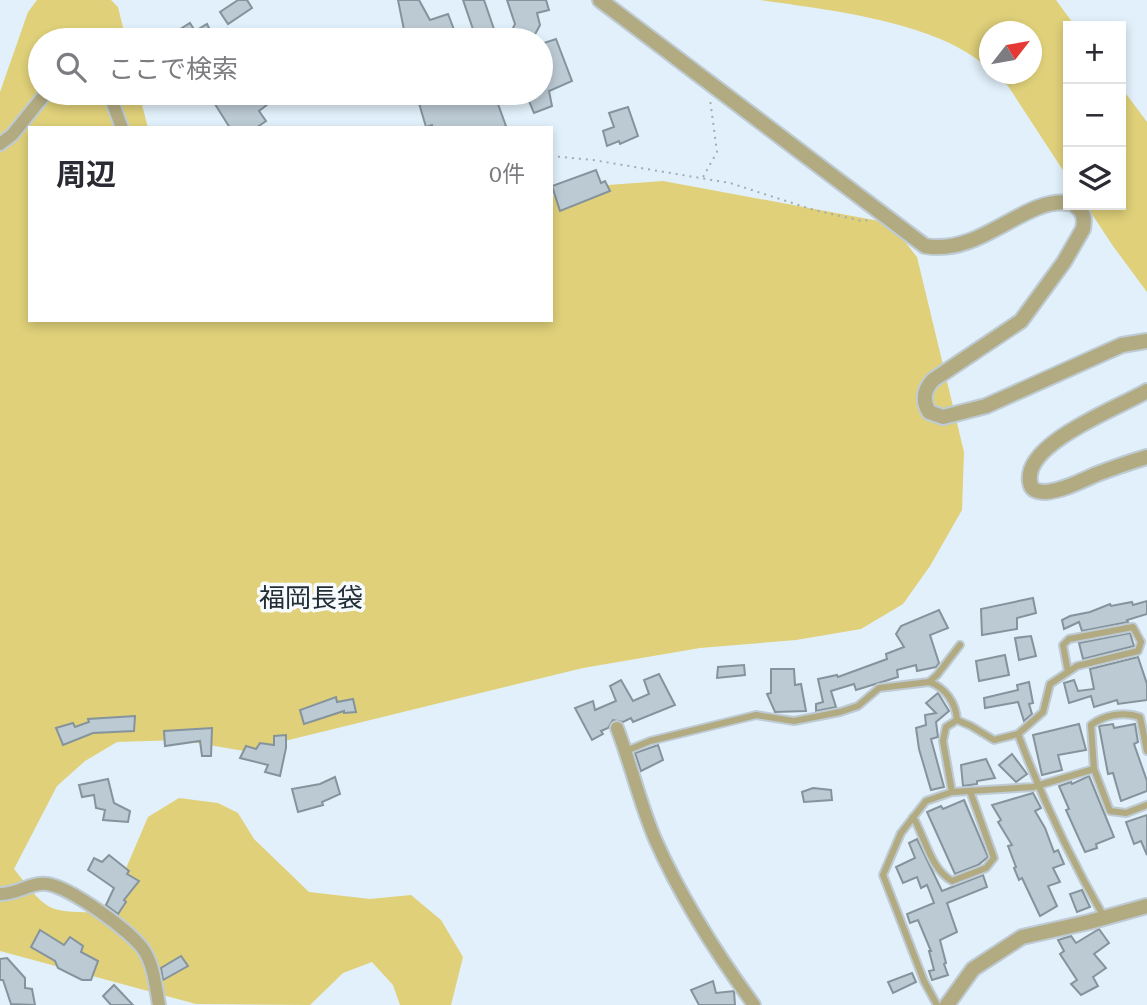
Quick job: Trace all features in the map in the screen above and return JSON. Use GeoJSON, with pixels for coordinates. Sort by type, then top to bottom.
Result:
{"type":"FeatureCollection","features":[{"type":"Feature","properties":{"kind":"street"},"geometry":{"type":"LineString","coordinates":[[600,0],[925,246],[955,247],[1055,202],[1063,203]]}},
{"type":"Feature","properties":{"kind":"street"},"geometry":{"type":"LineString","coordinates":[[0,144],[12,135],[36,105]]}},
{"type":"Feature","properties":{"kind":"street"},"geometry":{"type":"LineString","coordinates":[[113,105],[121,126]]}},
{"type":"Feature","properties":{"kind":"street"},"geometry":{"type":"LineString","coordinates":[[1080,210],[1084,219],[1083,229],[1036,303],[1021,321],[933,380],[924,398],[929,412],[943,417],[986,405],[1122,345],[1147,341]]}},
{"type":"Feature","properties":{"kind":"street"},"geometry":{"type":"LineString","coordinates":[[1147,391],[1057,439],[1038,457],[1032,468],[1030,484],[1038,492],[1057,490],[1147,457]]}},
{"type":"Feature","properties":{"kind":"street"},"geometry":{"type":"LineString","coordinates":[[617,728],[654,838],[676,882],[722,960],[754,1005]]}},
{"type":"Feature","properties":{"kind":"street"},"geometry":{"type":"LineString","coordinates":[[0,894],[14,894],[34,884],[47,884],[64,888],[88,904],[128,933],[145,953],[159,1005]]}},
{"type":"Feature","properties":{"kind":"street"},"geometry":{"type":"LineString","coordinates":[[947,1005],[972,969],[1023,937],[1147,906]]}},
{"type":"Feature","properties":{"kind":"lane"},"geometry":{"type":"LineString","coordinates":[[957,720],[994,740],[1018,734],[1043,712],[1050,684],[1068,672],[1077,666],[1138,651],[1141,642],[1133,626],[1069,639],[1063,645],[1068,672]]}},
{"type":"Feature","properties":{"kind":"lane"},"geometry":{"type":"LineString","coordinates":[[929,682],[960,645]]}},
{"type":"Feature","properties":{"kind":"lane"},"geometry":{"type":"LineString","coordinates":[[626,751],[650,741],[756,715],[794,722],[840,712],[858,706],[878,688],[929,682],[939,685],[956,708],[957,720]]}},
{"type":"Feature","properties":{"kind":"lane"},"geometry":{"type":"LineString","coordinates":[[1147,751],[1140,718],[1129,713],[1100,718],[1091,725],[1094,769],[1110,811],[1126,813],[1147,805]]}},
{"type":"Feature","properties":{"kind":"lane"},"geometry":{"type":"LineString","coordinates":[[952,792],[943,741],[946,727],[957,720]]}},
{"type":"Feature","properties":{"kind":"lane"},"geometry":{"type":"LineString","coordinates":[[1018,734],[1037,786],[1072,861],[1105,918]]}},
{"type":"Feature","properties":{"kind":"lane"},"geometry":{"type":"LineString","coordinates":[[937,1005],[924,981],[883,874],[901,833],[926,801],[952,792],[1037,786],[1094,769]]}},
{"type":"Feature","properties":{"kind":"lane"},"geometry":{"type":"LineString","coordinates":[[913,817],[939,874],[952,881],[986,868],[994,858],[970,791]]}},
{"type":"Feature","properties":{"kind":"path"},"geometry":{"type":"LineString","coordinates":[[703,178],[717,152],[709,84]]}},
{"type":"Feature","properties":{"kind":"path"},"geometry":{"type":"LineString","coordinates":[[553,156],[593,160],[730,183],[814,210],[862,221],[872,220]]}},
{"type":"Feature","properties":{"kind":"shaded area"},"geometry":{"type":"Polygon","coordinates":[[[37,0],[111,0],[118,7],[123,28],[28,28],[28,105],[142,105],[147,126],[28,126],[28,322],[553,322],[553,196],[594,186],[663,181],[890,223],[917,257],[964,452],[962,510],[930,566],[903,604],[861,629],[796,640],[700,648],[583,668],[244,751],[180,740],[117,742],[85,761],[57,786],[14,869],[33,893],[48,906],[67,911],[97,912],[115,894],[148,817],[179,798],[218,803],[238,813],[254,839],[309,892],[370,899],[411,895],[441,920],[463,957],[451,1005],[400,1005],[393,985],[372,962],[343,973],[310,1005],[196,1004],[0,951],[0,92],[28,12],[37,0]]]}},
{"type":"Feature","properties":{"kind":"shaded area"},"geometry":{"type":"Polygon","coordinates":[[[760,0],[1056,0],[1071,21],[1063,21],[1063,170],[1006,84],[1042,84],[1042,21],[979,21],[979,62],[941,39],[880,20],[760,0]]]}},
{"type":"Feature","properties":{"kind":"shaded area"},"geometry":{"type":"Polygon","coordinates":[[[1126,94],[1147,122],[1147,292],[1089,210],[1126,210],[1126,94]]]}},
{"type":"Feature","properties":{"kind":"building"},"geometry":{"type":"Polygon","coordinates":[[[238,0],[247,0],[252,8],[228,24],[220,12],[238,0]]]}},
{"type":"Feature","properties":{"kind":"building"},"geometry":{"type":"Polygon","coordinates":[[[398,0],[419,0],[430,20],[448,14],[453,28],[404,28],[398,0]]]}},
{"type":"Feature","properties":{"kind":"building"},"geometry":{"type":"Polygon","coordinates":[[[463,0],[484,0],[494,28],[473,28],[463,0]]]}},
{"type":"Feature","properties":{"kind":"building"},"geometry":{"type":"Polygon","coordinates":[[[507,0],[546,0],[549,10],[537,13],[538,28],[513,28],[515,24],[507,0]]]}},
{"type":"Feature","properties":{"kind":"building"},"geometry":{"type":"Polygon","coordinates":[[[556,39],[572,81],[553,89],[553,40],[556,39]]]}},
{"type":"Feature","properties":{"kind":"building"},"geometry":{"type":"Polygon","coordinates":[[[216,105],[267,105],[259,111],[266,121],[259,126],[229,126],[216,105]]]}},
{"type":"Feature","properties":{"kind":"building"},"geometry":{"type":"Polygon","coordinates":[[[420,105],[498,105],[506,126],[432,125],[426,126],[420,105]]]}},
{"type":"Feature","properties":{"kind":"building"},"geometry":{"type":"Polygon","coordinates":[[[531,105],[552,105],[552,106],[534,113],[531,105]]]}},
{"type":"Feature","properties":{"kind":"building"},"geometry":{"type":"Polygon","coordinates":[[[628,107],[638,136],[607,146],[603,131],[614,127],[609,113],[628,107]]]}},
{"type":"Feature","properties":{"kind":"building"},"geometry":{"type":"Polygon","coordinates":[[[596,170],[601,183],[605,181],[610,191],[560,211],[553,186],[596,170]]]}},
{"type":"Feature","properties":{"kind":"building"},"geometry":{"type":"Polygon","coordinates":[[[1033,598],[1036,613],[1017,618],[1017,629],[982,635],[981,609],[1033,598]]]}},
{"type":"Feature","properties":{"kind":"building"},"geometry":{"type":"Polygon","coordinates":[[[1147,601],[1147,614],[1127,620],[1128,622],[1082,631],[1079,622],[1064,629],[1062,620],[1070,616],[1110,604],[1132,602],[1133,605],[1147,601]]]}},
{"type":"Feature","properties":{"kind":"building"},"geometry":{"type":"Polygon","coordinates":[[[939,610],[948,628],[930,635],[939,663],[936,667],[917,671],[916,665],[897,670],[898,677],[856,690],[854,684],[831,691],[836,707],[816,711],[816,704],[823,702],[818,679],[838,677],[887,659],[886,654],[904,647],[896,634],[901,626],[939,610]]]}},
{"type":"Feature","properties":{"kind":"building"},"geometry":{"type":"Polygon","coordinates":[[[1130,633],[1134,646],[1083,659],[1079,643],[1130,633]]]}},
{"type":"Feature","properties":{"kind":"building"},"geometry":{"type":"Polygon","coordinates":[[[1031,636],[1036,656],[1019,660],[1015,638],[1031,636]]]}},
{"type":"Feature","properties":{"kind":"building"},"geometry":{"type":"Polygon","coordinates":[[[1005,655],[1009,675],[979,681],[976,661],[1005,655]]]}},
{"type":"Feature","properties":{"kind":"building"},"geometry":{"type":"Polygon","coordinates":[[[1138,657],[1147,684],[1147,700],[1118,704],[1117,700],[1094,707],[1091,696],[1069,703],[1064,683],[1074,680],[1078,691],[1094,689],[1090,669],[1138,657]]]}},
{"type":"Feature","properties":{"kind":"building"},"geometry":{"type":"Polygon","coordinates":[[[744,665],[745,675],[717,678],[718,667],[744,665]]]}},
{"type":"Feature","properties":{"kind":"building"},"geometry":{"type":"Polygon","coordinates":[[[771,669],[794,669],[795,685],[801,684],[806,711],[775,712],[767,694],[771,693],[771,669]]]}},
{"type":"Feature","properties":{"kind":"building"},"geometry":{"type":"Polygon","coordinates":[[[659,674],[675,705],[633,722],[631,718],[623,722],[613,720],[608,728],[601,731],[603,734],[592,740],[575,708],[593,701],[595,710],[616,701],[610,686],[621,680],[633,701],[649,694],[644,680],[659,674]]]}},
{"type":"Feature","properties":{"kind":"building"},"geometry":{"type":"Polygon","coordinates":[[[1029,682],[1032,714],[1024,721],[1018,702],[985,708],[984,698],[1018,690],[1017,685],[1029,682]]]}},
{"type":"Feature","properties":{"kind":"building"},"geometry":{"type":"Polygon","coordinates":[[[938,693],[949,711],[936,722],[938,737],[931,739],[944,787],[931,790],[916,728],[926,725],[925,715],[936,713],[926,703],[938,693]]]}},
{"type":"Feature","properties":{"kind":"building"},"geometry":{"type":"Polygon","coordinates":[[[336,697],[337,702],[353,699],[356,712],[344,711],[304,724],[300,710],[336,697]]]}},
{"type":"Feature","properties":{"kind":"building"},"geometry":{"type":"Polygon","coordinates":[[[135,716],[134,731],[93,733],[63,745],[56,728],[73,723],[75,727],[89,722],[88,719],[135,716]]]}},
{"type":"Feature","properties":{"kind":"building"},"geometry":{"type":"Polygon","coordinates":[[[1079,724],[1086,750],[1058,755],[1062,770],[1042,775],[1033,735],[1079,724]]]}},
{"type":"Feature","properties":{"kind":"building"},"geometry":{"type":"Polygon","coordinates":[[[1113,724],[1114,728],[1135,724],[1138,742],[1134,744],[1147,781],[1147,791],[1121,801],[1113,773],[1108,774],[1099,726],[1113,724]]]}},
{"type":"Feature","properties":{"kind":"building"},"geometry":{"type":"Polygon","coordinates":[[[212,728],[211,756],[202,756],[200,741],[165,746],[164,731],[212,728]]]}},
{"type":"Feature","properties":{"kind":"building"},"geometry":{"type":"Polygon","coordinates":[[[286,735],[280,776],[265,772],[268,765],[240,758],[246,746],[256,749],[260,743],[274,745],[274,736],[286,735]]]}},
{"type":"Feature","properties":{"kind":"building"},"geometry":{"type":"Polygon","coordinates":[[[658,745],[663,760],[641,771],[635,753],[658,745]]]}},
{"type":"Feature","properties":{"kind":"building"},"geometry":{"type":"Polygon","coordinates":[[[1012,754],[1027,774],[1016,782],[999,765],[1012,754]]]}},
{"type":"Feature","properties":{"kind":"building"},"geometry":{"type":"Polygon","coordinates":[[[986,759],[995,778],[963,786],[961,765],[986,759]]]}},
{"type":"Feature","properties":{"kind":"building"},"geometry":{"type":"Polygon","coordinates":[[[1089,776],[1114,837],[1085,852],[1066,810],[1069,809],[1059,786],[1071,782],[1072,784],[1089,776]]]}},
{"type":"Feature","properties":{"kind":"building"},"geometry":{"type":"Polygon","coordinates":[[[335,777],[340,794],[322,802],[323,805],[298,812],[292,789],[320,784],[335,777]]]}},
{"type":"Feature","properties":{"kind":"building"},"geometry":{"type":"Polygon","coordinates":[[[108,779],[114,803],[130,811],[128,822],[103,820],[105,810],[96,808],[94,795],[82,797],[79,785],[108,779]]]}},
{"type":"Feature","properties":{"kind":"building"},"geometry":{"type":"Polygon","coordinates":[[[813,788],[831,790],[832,800],[804,802],[802,792],[813,788]]]}},
{"type":"Feature","properties":{"kind":"building"},"geometry":{"type":"Polygon","coordinates":[[[1033,793],[1041,808],[1035,811],[1054,852],[1058,850],[1064,864],[1053,868],[1060,882],[1048,886],[1057,906],[1040,916],[1022,878],[1019,880],[1008,846],[1012,845],[998,822],[1001,820],[992,805],[1033,793]]]}},
{"type":"Feature","properties":{"kind":"building"},"geometry":{"type":"Polygon","coordinates":[[[964,800],[988,857],[978,865],[955,874],[927,812],[964,800]]]}},
{"type":"Feature","properties":{"kind":"building"},"geometry":{"type":"Polygon","coordinates":[[[1147,815],[1147,855],[1141,841],[1134,844],[1126,822],[1147,815]]]}},
{"type":"Feature","properties":{"kind":"building"},"geometry":{"type":"Polygon","coordinates":[[[917,839],[942,891],[983,875],[987,887],[947,903],[957,932],[940,940],[948,975],[932,980],[929,971],[934,970],[931,951],[918,920],[910,923],[907,914],[934,903],[927,885],[921,888],[917,877],[903,883],[896,867],[915,858],[909,843],[917,839]]]}},
{"type":"Feature","properties":{"kind":"building"},"geometry":{"type":"Polygon","coordinates":[[[109,855],[129,871],[127,874],[139,881],[124,900],[126,902],[118,914],[106,905],[114,888],[88,870],[94,858],[102,862],[109,855]]]}},
{"type":"Feature","properties":{"kind":"building"},"geometry":{"type":"Polygon","coordinates":[[[1082,890],[1090,907],[1077,912],[1070,894],[1082,890]]]}},
{"type":"Feature","properties":{"kind":"building"},"geometry":{"type":"Polygon","coordinates":[[[1099,929],[1109,943],[1094,954],[1106,968],[1093,977],[1098,986],[1081,995],[1071,984],[1077,980],[1060,954],[1064,951],[1058,940],[1071,936],[1076,943],[1099,929]]]}},
{"type":"Feature","properties":{"kind":"building"},"geometry":{"type":"Polygon","coordinates":[[[40,930],[64,945],[70,937],[83,946],[81,952],[98,961],[91,980],[82,980],[58,968],[55,961],[31,947],[40,930]]]}},
{"type":"Feature","properties":{"kind":"building"},"geometry":{"type":"Polygon","coordinates":[[[181,956],[188,966],[163,980],[161,968],[181,956]]]}},
{"type":"Feature","properties":{"kind":"building"},"geometry":{"type":"Polygon","coordinates":[[[7,958],[25,978],[25,988],[32,989],[35,1005],[11,1004],[3,980],[0,980],[0,959],[7,958]]]}},
{"type":"Feature","properties":{"kind":"building"},"geometry":{"type":"Polygon","coordinates":[[[912,973],[916,982],[893,993],[888,982],[912,973]]]}},
{"type":"Feature","properties":{"kind":"building"},"geometry":{"type":"Polygon","coordinates":[[[713,981],[716,993],[734,991],[735,1005],[699,1005],[691,990],[713,981]]]}},
{"type":"Feature","properties":{"kind":"building"},"geometry":{"type":"Polygon","coordinates":[[[114,985],[133,1005],[111,1005],[103,996],[114,985]]]}},
{"type":"Feature","properties":{"kind":"district","name":"福岡長袋"},"geometry":{"type":"Point","coordinates":[311,598]}}]}
